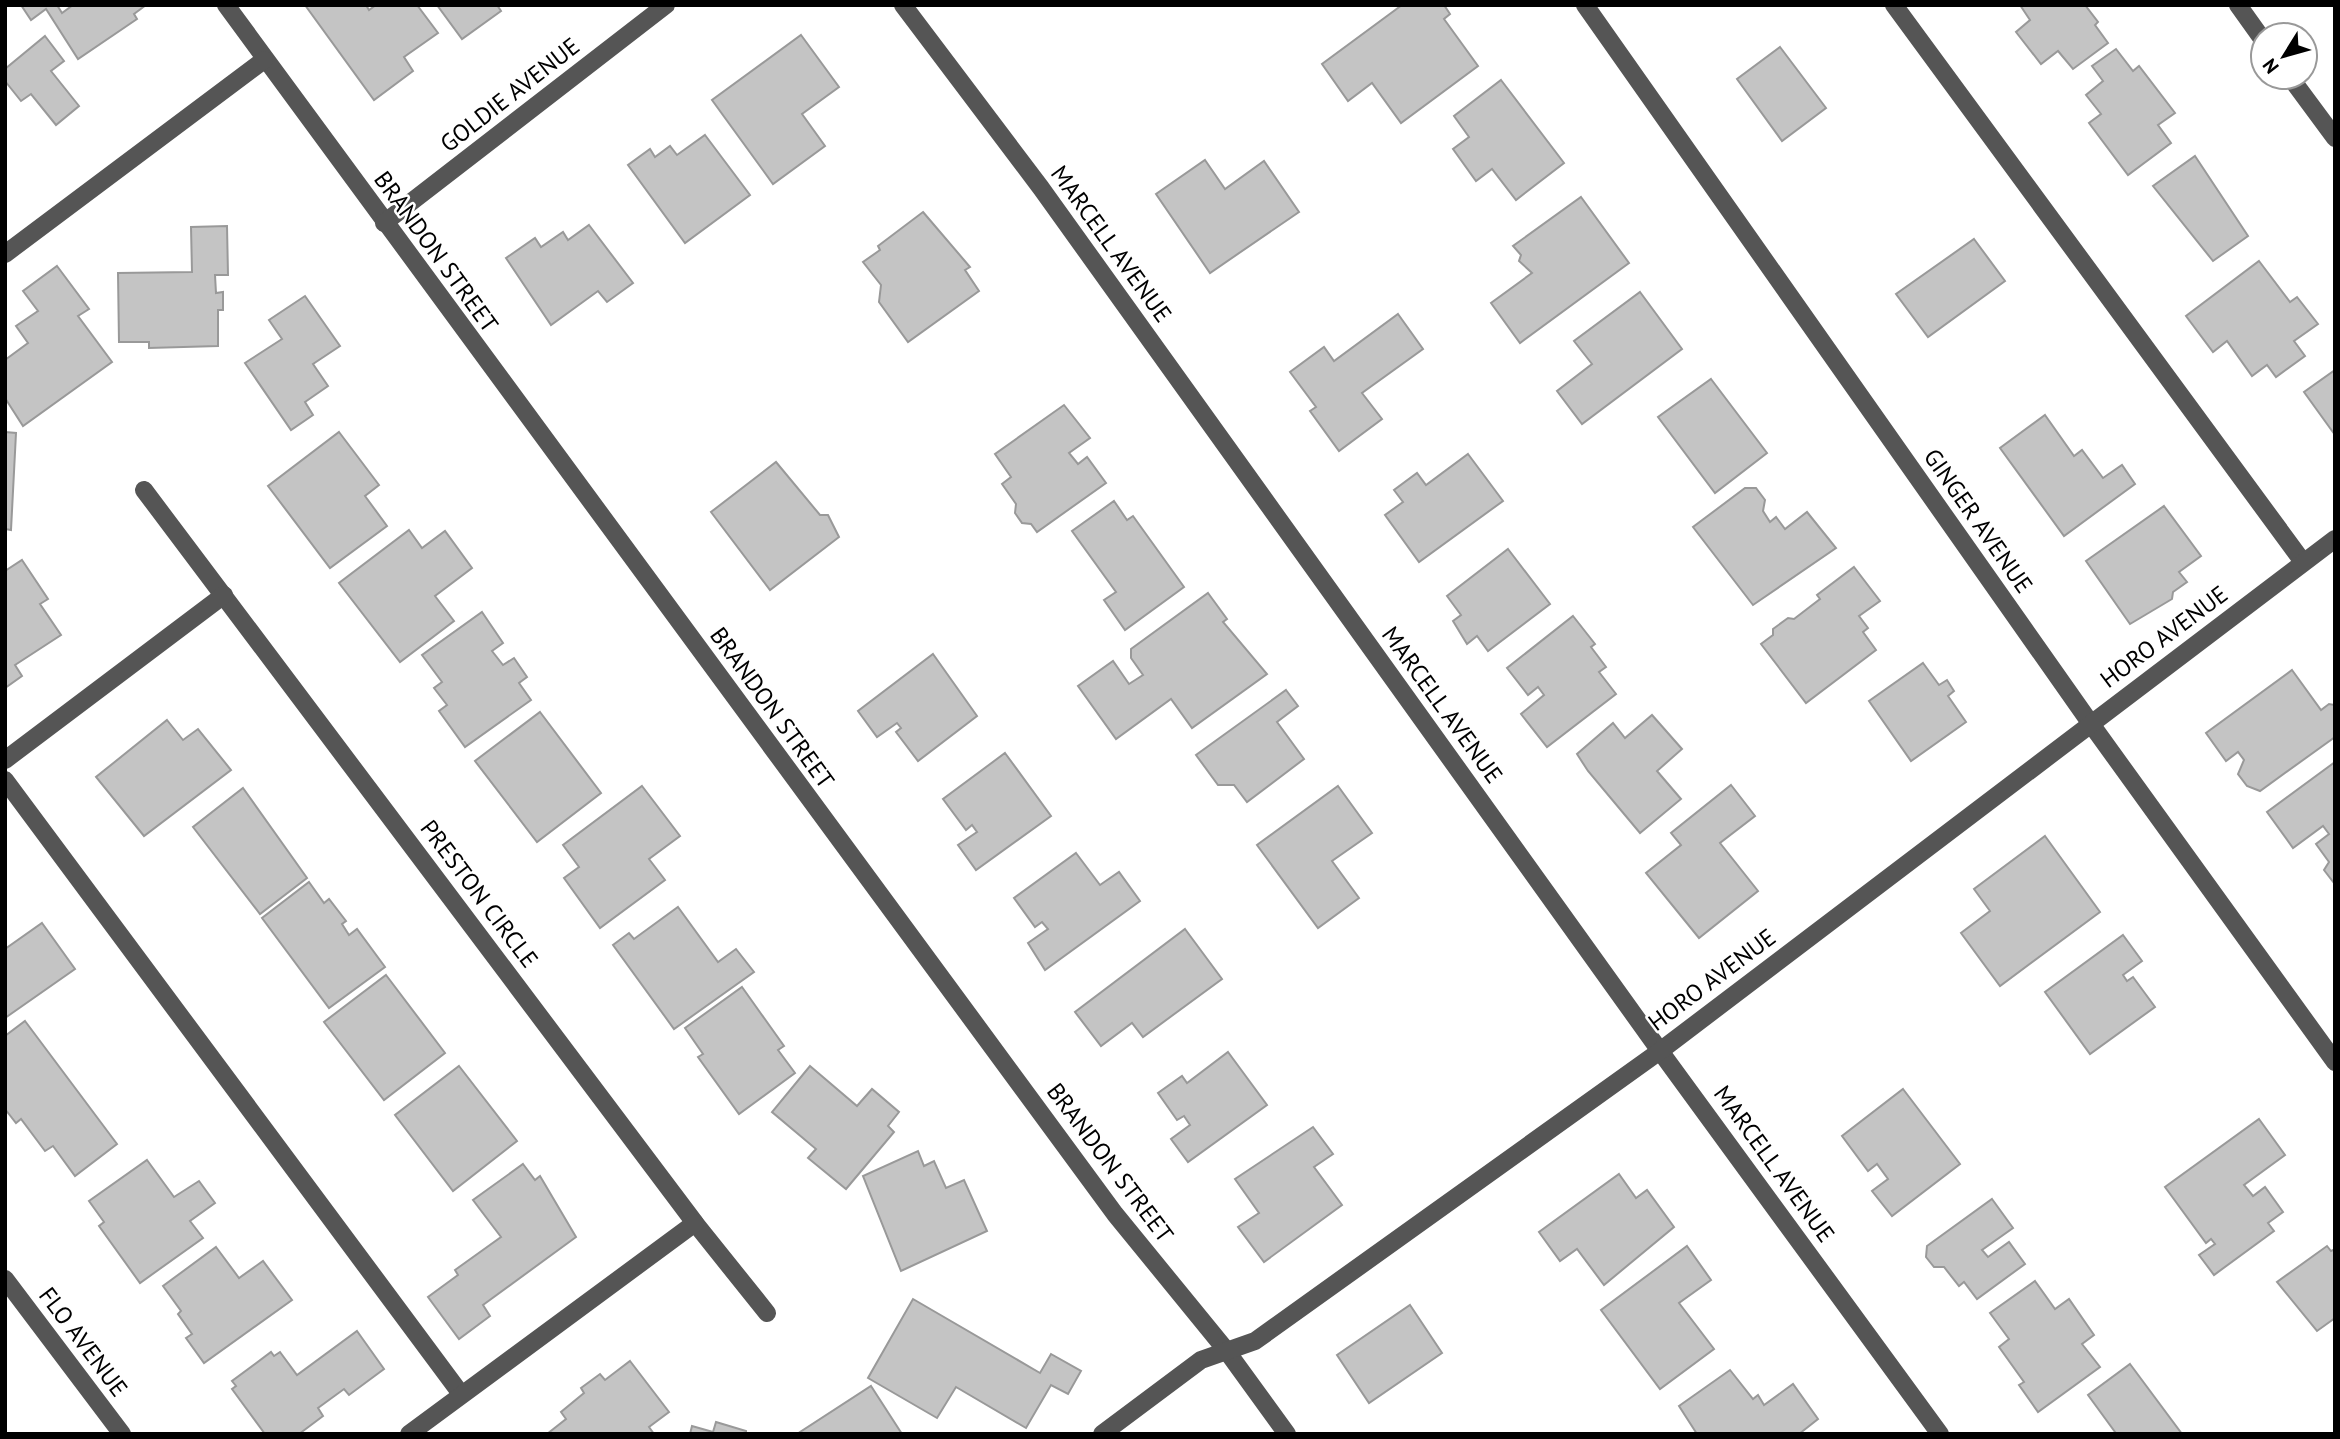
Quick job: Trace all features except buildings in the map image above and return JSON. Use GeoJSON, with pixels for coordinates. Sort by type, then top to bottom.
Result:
{"type":"FeatureCollection","features":[{"type":"Feature","properties":{"kind":"street","name":"BRANDON STREET"},"geometry":{"type":"LineString","coordinates":[[226,5],[1115,1214],[1226,1350],[1287,1434]]}},
{"type":"Feature","properties":{"kind":"street","name":"GOLDIE AVENUE"},"geometry":{"type":"LineString","coordinates":[[384,223],[666,5]]}},
{"type":"Feature","properties":{"kind":"street","name":"MARCELL AVENUE"},"geometry":{"type":"LineString","coordinates":[[903,5],[1041,188],[1660,1051],[1940,1434]]}},
{"type":"Feature","properties":{"kind":"street","name":"GINGER AVENUE"},"geometry":{"type":"LineString","coordinates":[[1584,5],[2091,724],[2335,1062]]}},
{"type":"Feature","properties":{"kind":"street"},"geometry":{"type":"LineString","coordinates":[[1894,5],[2302,562]]}},
{"type":"Feature","properties":{"kind":"street"},"geometry":{"type":"LineString","coordinates":[[2238,5],[2249,21]]}},
{"type":"Feature","properties":{"kind":"street"},"geometry":{"type":"LineString","coordinates":[[5,254],[264,60]]}},
{"type":"Feature","properties":{"kind":"street"},"geometry":{"type":"LineString","coordinates":[[2300,91],[2335,138]]}},
{"type":"Feature","properties":{"kind":"street","name":"PRESTON CIRCLE"},"geometry":{"type":"LineString","coordinates":[[144,490],[695,1223],[767,1313]]}},
{"type":"Feature","properties":{"kind":"street","name":"HORO AVENUE"},"geometry":{"type":"LineString","coordinates":[[1102,1434],[1201,1360],[1255,1341],[1660,1051],[2335,539]]}},
{"type":"Feature","properties":{"kind":"street"},"geometry":{"type":"LineString","coordinates":[[5,760],[224,595]]}},
{"type":"Feature","properties":{"kind":"street"},"geometry":{"type":"LineString","coordinates":[[5,780],[461,1394]]}},
{"type":"Feature","properties":{"kind":"street"},"geometry":{"type":"LineString","coordinates":[[409,1434],[695,1223]]}},
{"type":"Feature","properties":{"kind":"street","name":"FLO AVENUE"},"geometry":{"type":"LineString","coordinates":[[5,1279],[122,1434]]}}]}
